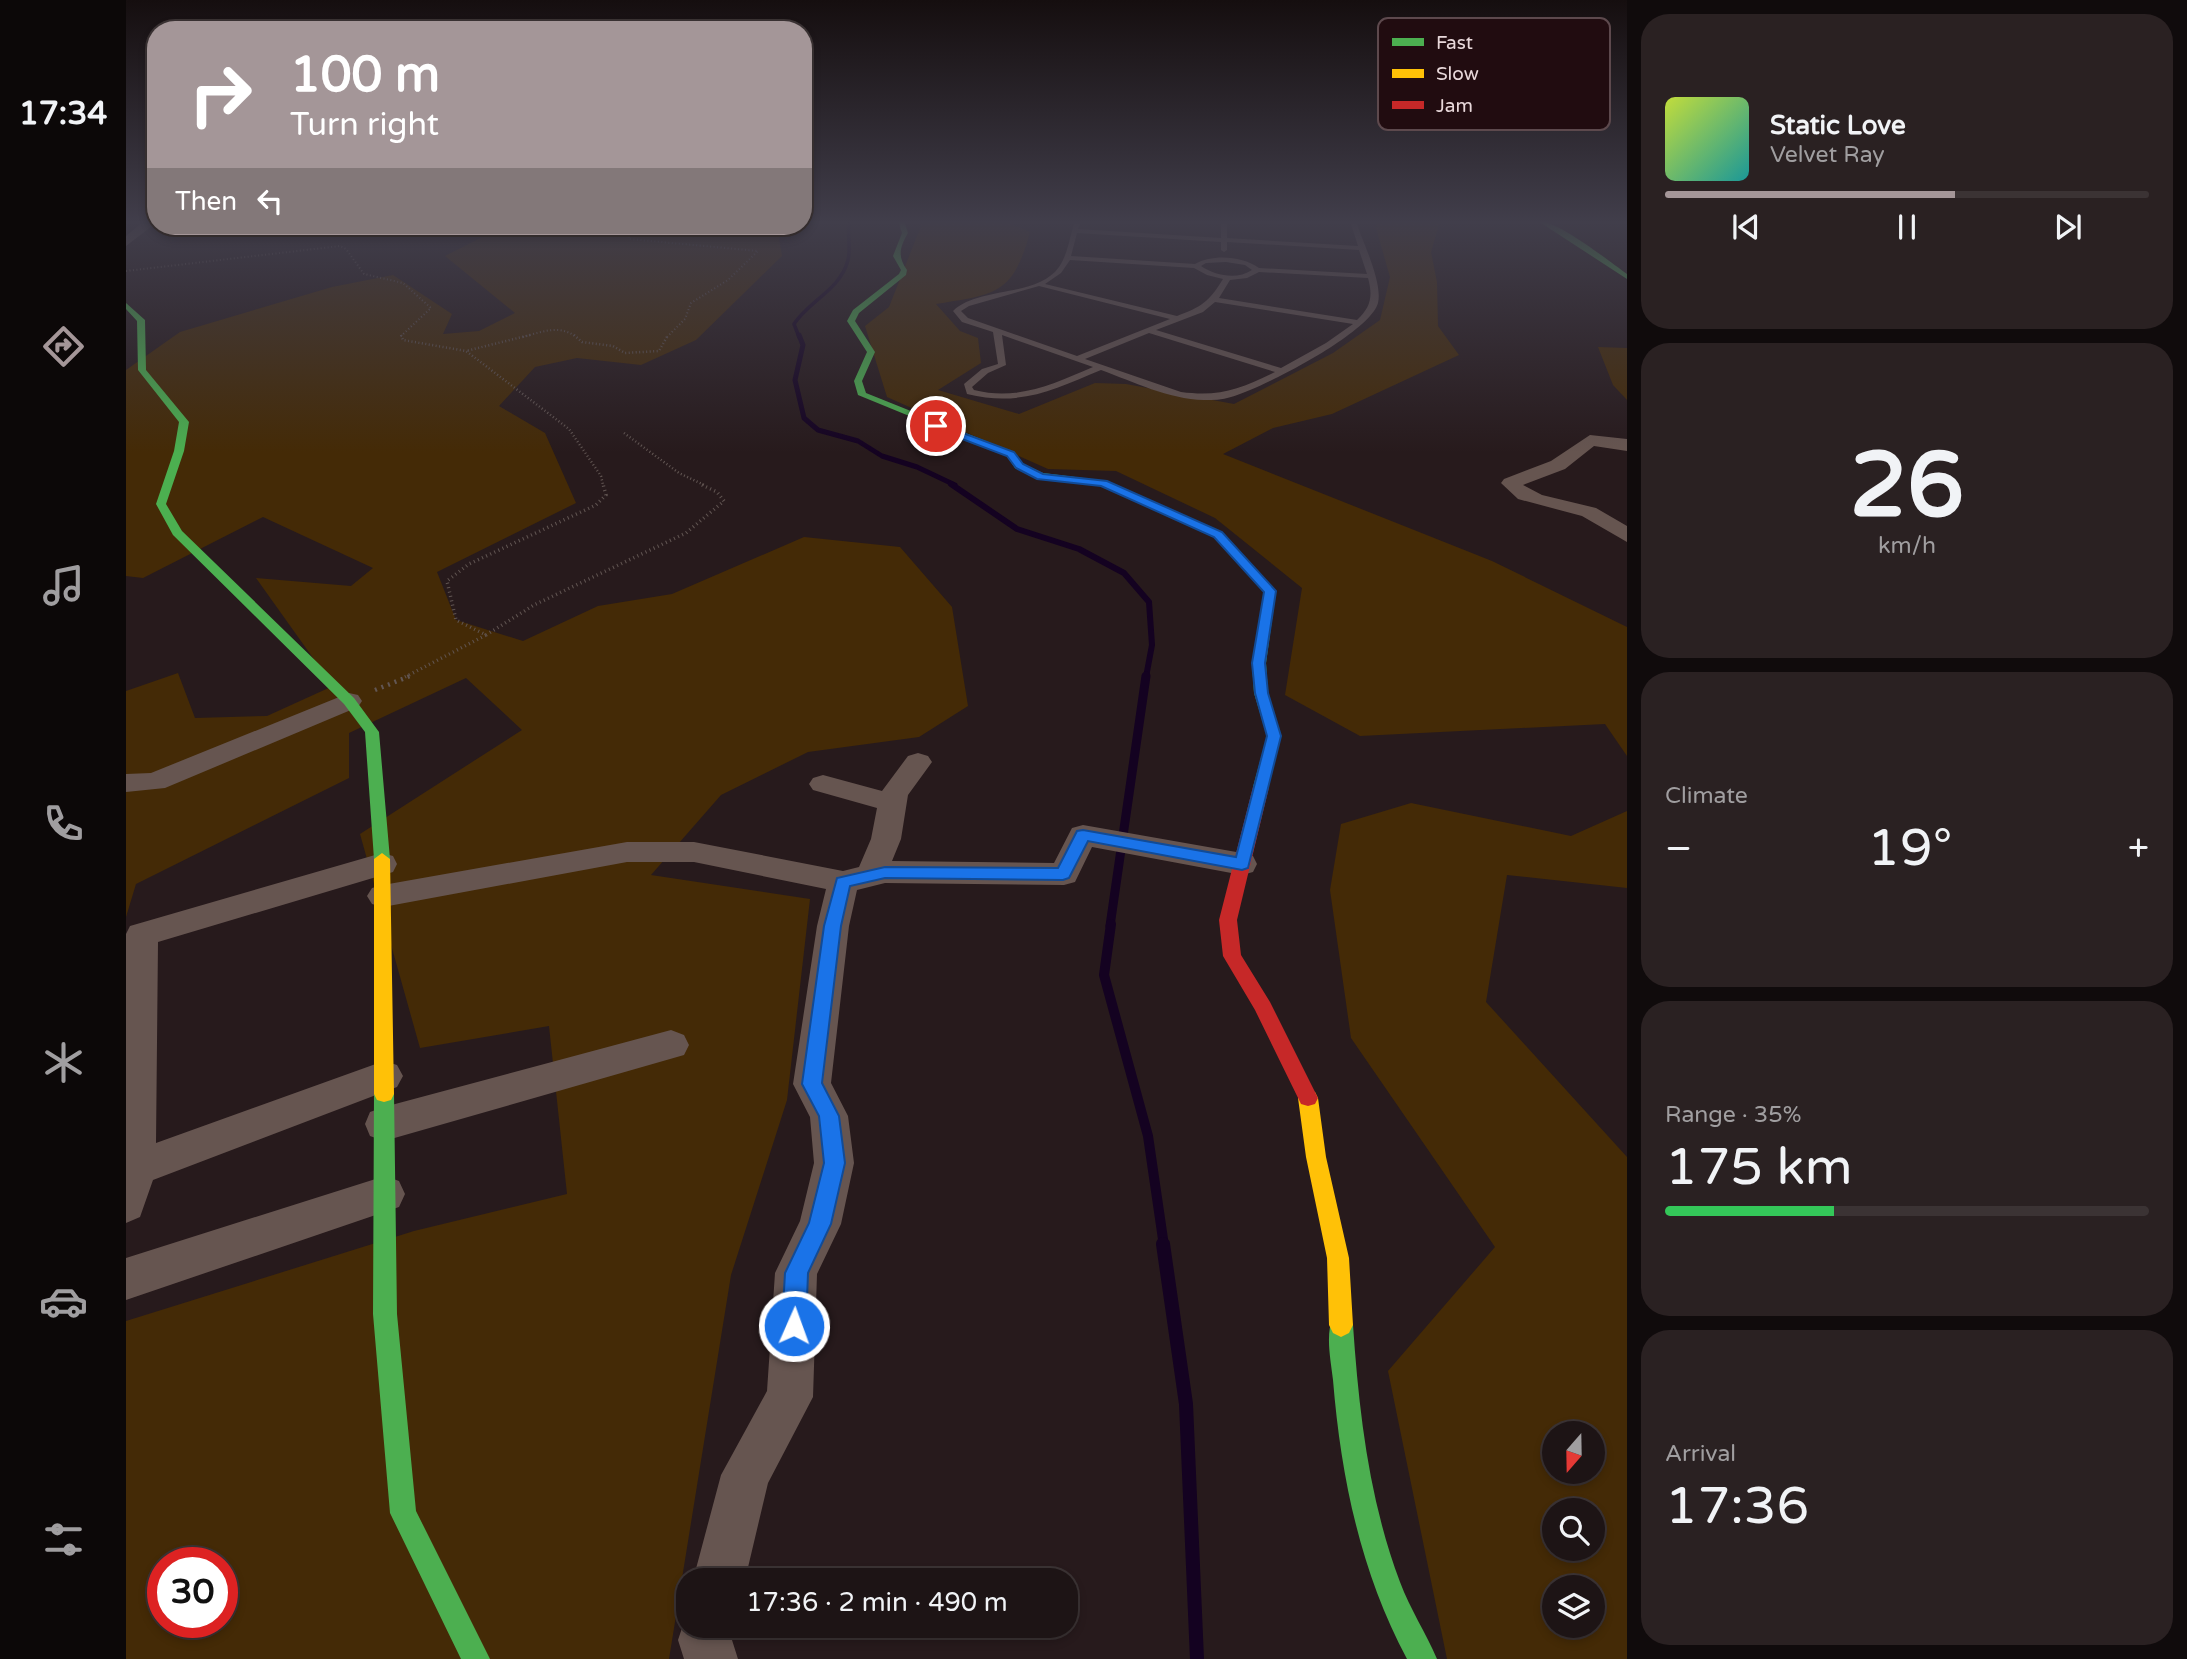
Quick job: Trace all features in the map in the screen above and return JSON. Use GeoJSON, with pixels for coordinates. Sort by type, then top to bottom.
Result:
{"type":"FeatureCollection","features":[{"type":"Feature","properties":{"kind":"street"},"geometry":{"type":"LineString","coordinates":[[873,298],[856,312],[851,321],[871,352],[858,382],[862,395],[886,407],[1010,454],[1019,466],[1041,476],[1103,483],[1218,534],[1270,591],[1259,663],[1261,693],[1274,736],[1228,920],[1232,956],[1263,1007],[1309,1099],[1316,1157],[1338,1258],[1343,1371],[1363,1507],[1404,1629],[1423,1659]]}},
{"type":"Feature","properties":{"kind":"street"},"geometry":{"type":"LineString","coordinates":[[126,305],[141,320],[142,370],[184,422],[179,451],[161,504],[177,533],[349,701],[372,732],[383,880],[385,1314],[402,1513],[476,1659]]}},
{"type":"Feature","properties":{"kind":"street"},"geometry":{"type":"LineString","coordinates":[[1627,445],[1590,440],[1558,465],[1511,483],[1514,489],[1528,496],[1589,512],[1627,536]]}},
{"type":"Feature","properties":{"kind":"street"},"geometry":{"type":"LineString","coordinates":[[126,783],[155,782],[349,701]]}},
{"type":"Feature","properties":{"kind":"street"},"geometry":{"type":"LineString","coordinates":[[722,1568],[745,1475],[790,1397],[796,1273],[820,1224],[834,1163],[829,1116],[812,1084],[833,926],[857,879],[886,839],[894,794],[918,762]]}},
{"type":"Feature","properties":{"kind":"street"},"geometry":{"type":"LineString","coordinates":[[823,784],[893,803]]}},
{"type":"Feature","properties":{"kind":"street"},"geometry":{"type":"LineString","coordinates":[[384,1076],[131,1186],[142,935],[383,880],[627,852],[694,852],[857,879],[885,872],[1063,874],[1083,835],[1242,864]]}},
{"type":"Feature","properties":{"kind":"street"},"geometry":{"type":"LineString","coordinates":[[384,1124],[671,1045]]}},
{"type":"Feature","properties":{"kind":"street"},"geometry":{"type":"LineString","coordinates":[[126,1279],[385,1194]]}},
{"type":"Feature","properties":{"kind":"street"},"geometry":{"type":"LineString","coordinates":[[705,1638],[711,1659]]}},
{"type":"Feature","properties":{"kind":"lane"},"geometry":{"type":"LineString","coordinates":[[986,298],[966,304],[957,311],[965,320],[998,332],[1180,395],[1205,398],[1230,395],[1281,371],[1340,338],[1372,308],[1373,298]]}},
{"type":"Feature","properties":{"kind":"lane"},"geometry":{"type":"LineString","coordinates":[[1096,298],[1178,319]]}},
{"type":"Feature","properties":{"kind":"lane"},"geometry":{"type":"LineString","coordinates":[[1077,359],[1178,319],[1214,300],[1357,322]]}},
{"type":"Feature","properties":{"kind":"lane"},"geometry":{"type":"LineString","coordinates":[[1150,331],[1281,371]]}},
{"type":"Feature","properties":{"kind":"lane"},"geometry":{"type":"LineString","coordinates":[[998,332],[1002,365],[971,381],[967,387],[970,391],[993,399],[1026,397],[1101,367]]}},
{"type":"Feature","properties":{"kind":"path"},"geometry":{"type":"LineString","coordinates":[[420,298],[431,308],[403,331],[400,336],[403,340],[466,351],[554,329],[569,331],[582,342],[613,346],[625,353],[659,351],[671,330],[685,318],[687,307],[695,298]]}},
{"type":"Feature","properties":{"kind":"path"},"geometry":{"type":"LineString","coordinates":[[466,351],[509,386],[540,404],[569,429],[601,475],[606,495],[596,505],[469,564],[447,582],[456,620],[486,635]]}},
{"type":"Feature","properties":{"kind":"path"},"geometry":{"type":"LineString","coordinates":[[349,701],[426,669],[534,606],[686,533],[724,501],[717,492],[679,472],[624,433]]}},
{"type":"Feature","properties":{"kind":"shaded area"},"geometry":{"type":"Polygon","coordinates":[[[293,298],[428,298],[452,314],[443,334],[479,331],[515,313],[497,298],[739,298],[696,340],[641,365],[577,358],[535,367],[499,406],[545,433],[576,503],[437,572],[456,620],[523,641],[598,606],[672,594],[804,537],[900,547],[952,607],[968,706],[919,737],[808,752],[721,795],[651,875],[810,899],[787,1100],[731,1275],[684,1568],[676,1568],[676,1616],[669,1659],[126,1659],[126,1321],[414,1231],[567,1194],[549,1026],[420,1048],[360,834],[522,730],[466,678],[349,733],[349,778],[136,884],[126,917],[126,691],[178,673],[195,718],[267,716],[333,686],[256,578],[351,586],[373,568],[263,517],[143,578],[126,576],[126,370],[180,332],[293,298]]]}},
{"type":"Feature","properties":{"kind":"shaded area"},"geometry":{"type":"Polygon","coordinates":[[[892,298],[966,298],[936,304],[960,331],[978,338],[981,363],[938,390],[1019,414],[1095,383],[1126,384],[1234,404],[1333,353],[1380,320],[1385,298],[1437,298],[1438,326],[1459,355],[1332,414],[1273,428],[1223,454],[1492,561],[1627,627],[1627,756],[1605,724],[1360,736],[1285,695],[1302,588],[1215,518],[1116,471],[1048,469],[887,397],[865,326],[889,307],[892,298]]]}},
{"type":"Feature","properties":{"kind":"shaded area"},"geometry":{"type":"Polygon","coordinates":[[[1598,347],[1627,348],[1627,400],[1613,385],[1598,347]]]}},
{"type":"Feature","properties":{"kind":"shaded area"},"geometry":{"type":"Polygon","coordinates":[[[1411,803],[1571,836],[1627,811],[1627,888],[1507,875],[1486,1002],[1627,1157],[1627,1659],[1447,1659],[1388,1371],[1495,1247],[1351,1038],[1330,890],[1341,824],[1411,803]]]}},
{"type":"Feature","properties":{"kind":"waterway"},"geometry":{"type":"LineString","coordinates":[[799,337],[794,324],[819,298]]}},
{"type":"Feature","properties":{"kind":"waterway"},"geometry":{"type":"LineString","coordinates":[[799,335],[803,345],[795,380],[804,418],[818,430],[858,441],[882,456],[917,467],[955,485]]}},
{"type":"Feature","properties":{"kind":"waterway"},"geometry":{"type":"LineString","coordinates":[[951,484],[1017,529],[1079,549],[1124,573],[1149,602],[1152,645],[1146,677]]}},
{"type":"Feature","properties":{"kind":"waterway"},"geometry":{"type":"LineString","coordinates":[[1110,926],[1146,676]]}},
{"type":"Feature","properties":{"kind":"waterway"},"geometry":{"type":"LineString","coordinates":[[1111,924],[1104,975],[1148,1136],[1164,1246]]}},
{"type":"Feature","properties":{"kind":"waterway"},"geometry":{"type":"LineString","coordinates":[[1163,1244],[1186,1404],[1197,1659]]}},
{"type":"Feature","properties":{"kind":"traffic: fast"},"geometry":{"type":"LineString","coordinates":[[873,298],[856,312],[851,321],[871,352],[858,381],[862,395],[1010,454],[1019,466],[1041,476],[1103,483],[1218,534],[1270,591],[1259,663],[1261,693],[1274,736],[1261,787]]}},
{"type":"Feature","properties":{"kind":"traffic: fast"},"geometry":{"type":"LineString","coordinates":[[126,305],[141,320],[142,370],[184,422],[179,451],[161,504],[177,533],[349,701],[372,732],[382,859]]}},
{"type":"Feature","properties":{"kind":"traffic: fast"},"geometry":{"type":"LineString","coordinates":[[384,1094],[385,1314],[403,1513],[476,1659]]}},
{"type":"Feature","properties":{"kind":"traffic: fast"},"geometry":{"type":"LineString","coordinates":[[1341,1325],[1348,1409],[1362,1498],[1386,1583],[1403,1623],[1423,1659]]}},
{"type":"Feature","properties":{"kind":"traffic: slow"},"geometry":{"type":"LineString","coordinates":[[382,859],[384,1094]]}},
{"type":"Feature","properties":{"kind":"traffic: slow"},"geometry":{"type":"LineString","coordinates":[[1308,1098],[1316,1157],[1338,1258],[1341,1325]]}},
{"type":"Feature","properties":{"kind":"traffic: jam"},"geometry":{"type":"LineString","coordinates":[[1261,787],[1228,920],[1232,956],[1263,1007],[1308,1098]]}},
{"type":"Feature","properties":{"kind":"route"},"geometry":{"type":"LineString","coordinates":[[794,1326],[796,1273],[820,1224],[834,1163],[829,1116],[812,1084],[833,926],[843,882],[885,872],[1063,874],[1083,835],[1242,864],[1274,736],[1261,693],[1259,663],[1270,591],[1218,534],[1103,483],[1041,476],[1019,466],[1010,454],[936,426]]}}]}
